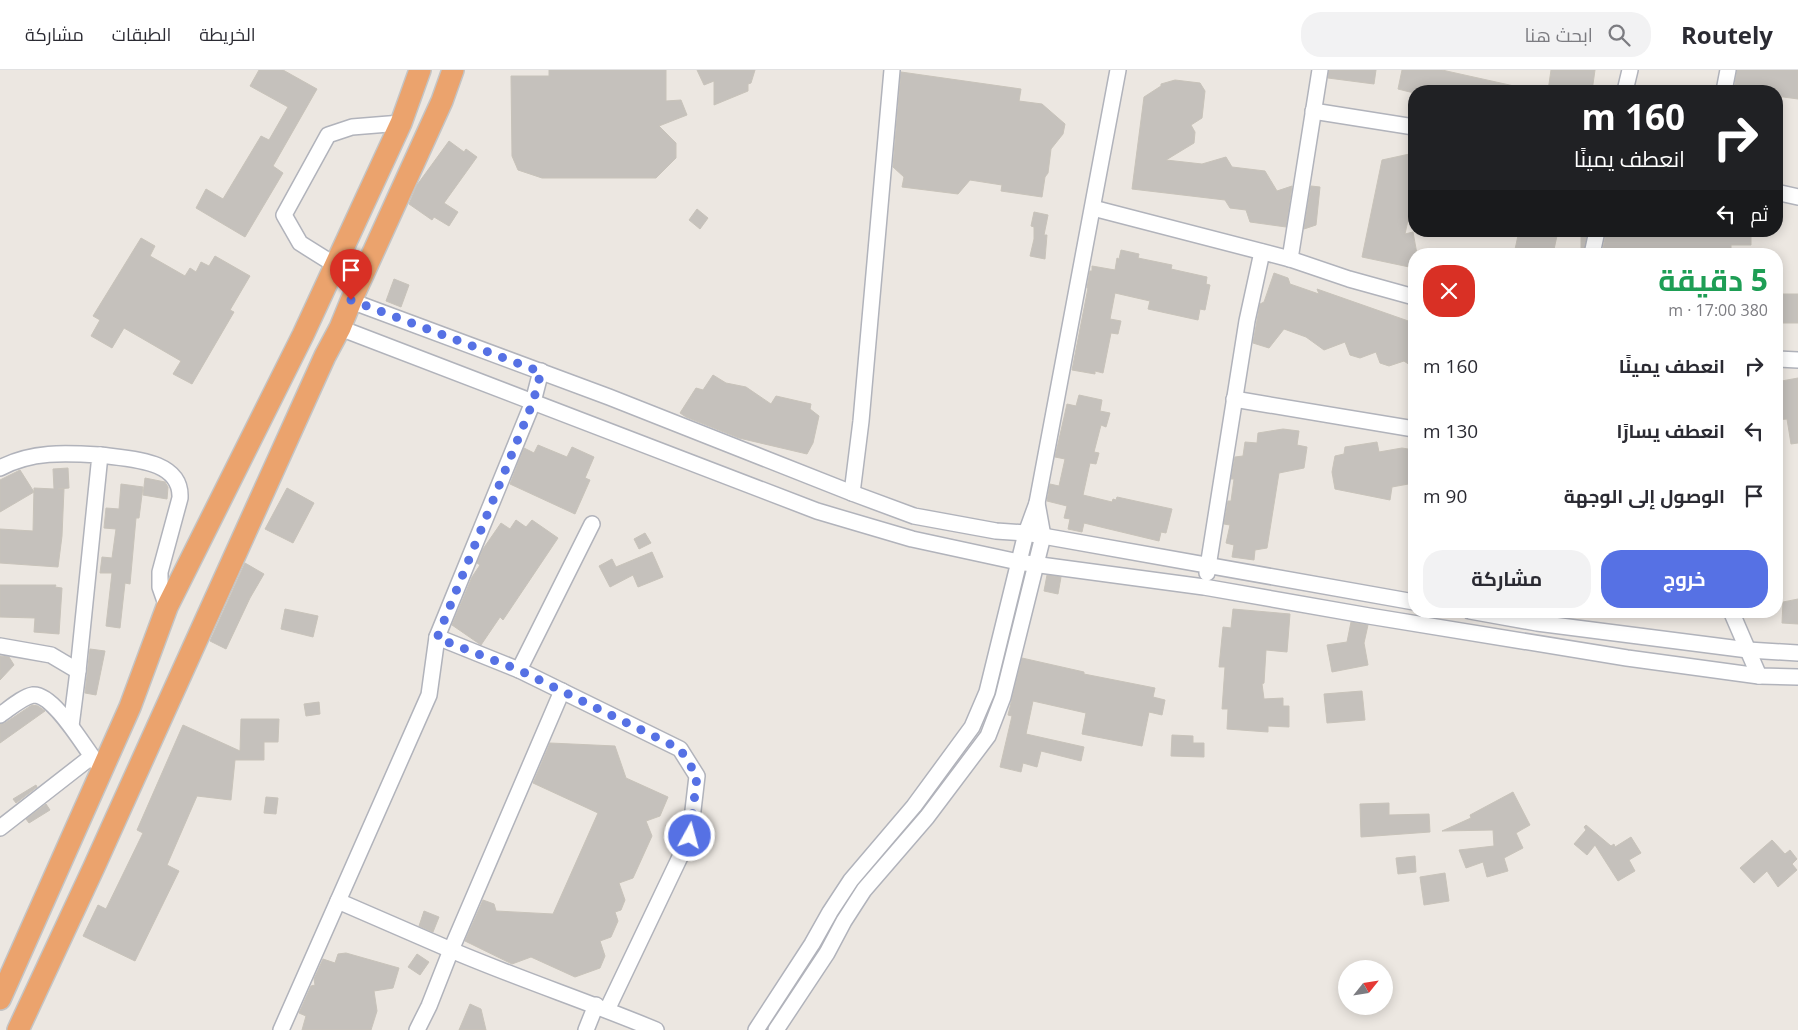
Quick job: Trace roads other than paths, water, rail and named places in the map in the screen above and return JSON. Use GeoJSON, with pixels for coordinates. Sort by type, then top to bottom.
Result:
{"type":"FeatureCollection","features":[{"type":"Feature","properties":{"kind":"highway"},"geometry":{"type":"LineString","coordinates":[[0,999],[96,763],[130,707],[167,607],[303,335],[401,123],[420,70]]}},
{"type":"Feature","properties":{"kind":"highway"},"geometry":{"type":"LineString","coordinates":[[18,1030],[321,365],[340,328],[442,101],[453,70]]}},
{"type":"Feature","properties":{"kind":"highway"},"geometry":{"type":"LineString","coordinates":[[442,101],[466,70]]}},
{"type":"Feature","properties":{"kind":"street"},"geometry":{"type":"LineString","coordinates":[[852,494],[861,421],[892,70]]}},
{"type":"Feature","properties":{"kind":"street"},"geometry":{"type":"LineString","coordinates":[[756,1030],[851,880],[914,806],[972,727],[986,692],[1018,562],[1026,533],[1038,503],[1118,70]]}},
{"type":"Feature","properties":{"kind":"street"},"geometry":{"type":"LineString","coordinates":[[1290,259],[1320,70]]}},
{"type":"Feature","properties":{"kind":"street"},"geometry":{"type":"LineString","coordinates":[[1627,85],[1630,70]]}},
{"type":"Feature","properties":{"kind":"street"},"geometry":{"type":"LineString","coordinates":[[1725,85],[1728,70]]}},
{"type":"Feature","properties":{"kind":"street"},"geometry":{"type":"LineString","coordinates":[[1313,111],[1408,126]]}},
{"type":"Feature","properties":{"kind":"street"},"geometry":{"type":"LineString","coordinates":[[335,266],[300,242],[284,215],[328,136],[352,127],[401,123]]}},
{"type":"Feature","properties":{"kind":"street"},"geometry":{"type":"LineString","coordinates":[[1783,194],[1798,197]]}},
{"type":"Feature","properties":{"kind":"street"},"geometry":{"type":"LineString","coordinates":[[1093,208],[1290,259],[1349,280],[1408,295]]}},
{"type":"Feature","properties":{"kind":"street"},"geometry":{"type":"LineString","coordinates":[[1204,587],[1247,321],[1262,252]]}},
{"type":"Feature","properties":{"kind":"street"},"geometry":{"type":"LineString","coordinates":[[351,300],[852,494],[914,516],[996,531],[1026,533],[1208,564],[1408,601]]}},
{"type":"Feature","properties":{"kind":"street"},"geometry":{"type":"LineString","coordinates":[[340,328],[817,511],[912,539],[1036,565],[1204,587],[1627,658],[1758,676],[1798,677]]}},
{"type":"Feature","properties":{"kind":"street"},"geometry":{"type":"LineString","coordinates":[[1783,359],[1798,360]]}},
{"type":"Feature","properties":{"kind":"street"},"geometry":{"type":"LineString","coordinates":[[281,1030],[429,695],[437,638],[533,402],[541,372]]}},
{"type":"Feature","properties":{"kind":"street"},"geometry":{"type":"LineString","coordinates":[[1234,399],[1408,427]]}},
{"type":"Feature","properties":{"kind":"street"},"geometry":{"type":"LineString","coordinates":[[0,468],[7,464],[42,454],[59,452],[140,460],[165,468],[173,474],[181,488],[160,572],[160,587],[167,607]]}},
{"type":"Feature","properties":{"kind":"street"},"geometry":{"type":"LineString","coordinates":[[71,726],[100,455]]}},
{"type":"Feature","properties":{"kind":"street"},"geometry":{"type":"LineString","coordinates":[[776,1030],[827,953],[844,921],[864,890],[927,817],[988,736],[1003,697],[1043,536],[1038,503]]}},
{"type":"Feature","properties":{"kind":"street"},"geometry":{"type":"LineString","coordinates":[[519,670],[592,524]]}},
{"type":"Feature","properties":{"kind":"street"},"geometry":{"type":"LineString","coordinates":[[1510,618],[1748,650],[1798,653]]}},
{"type":"Feature","properties":{"kind":"street"},"geometry":{"type":"LineString","coordinates":[[1733,618],[1758,676]]}},
{"type":"Feature","properties":{"kind":"street"},"geometry":{"type":"LineString","coordinates":[[437,638],[519,670],[680,749],[697,776],[690,836],[602,1007],[586,1030]]}},
{"type":"Feature","properties":{"kind":"street"},"geometry":{"type":"LineString","coordinates":[[0,646],[51,655],[78,672]]}},
{"type":"Feature","properties":{"kind":"street"},"geometry":{"type":"LineString","coordinates":[[417,1030],[562,691]]}},
{"type":"Feature","properties":{"kind":"street"},"geometry":{"type":"LineString","coordinates":[[0,715],[32,695],[41,696],[51,702],[71,726],[96,763],[0,828]]}},
{"type":"Feature","properties":{"kind":"street"},"geometry":{"type":"LineString","coordinates":[[338,901],[494,968],[602,1007],[656,1030]]}}]}
